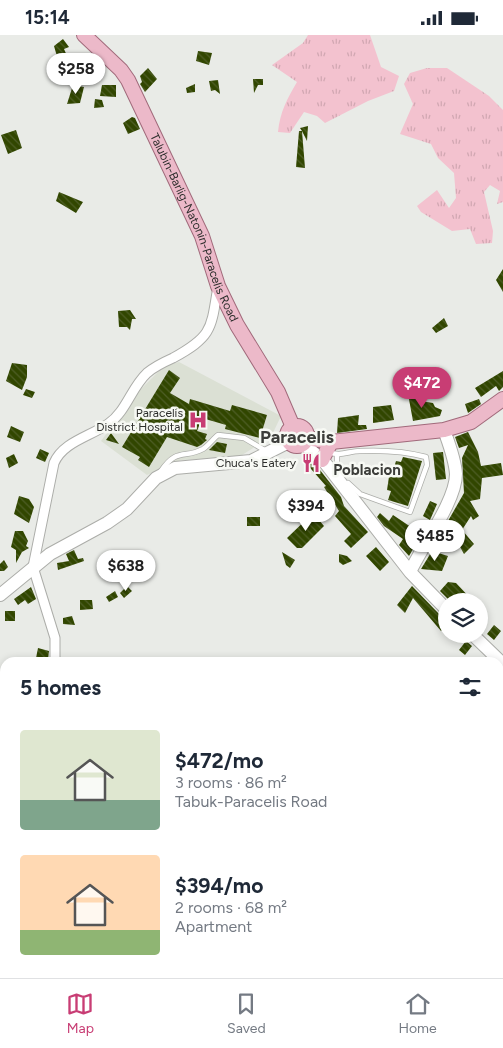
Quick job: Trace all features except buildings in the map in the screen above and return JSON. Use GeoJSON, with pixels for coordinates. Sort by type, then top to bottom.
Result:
{"type":"FeatureCollection","features":[{"type":"Feature","properties":{"kind":"main road","name":"Talubin-Barlig-Natonin-Paracelis Road"},"geometry":{"type":"LineString","coordinates":[[84,35],[121,70],[128,81],[202,236],[218,286],[237,325],[278,392],[293,427]]}},
{"type":"Feature","properties":{"kind":"main road"},"geometry":{"type":"LineString","coordinates":[[306,441],[329,452],[444,430],[471,422],[503,399]]}},
{"type":"Feature","properties":{"kind":"main road"},"geometry":{"type":"LineString","coordinates":[[298,426],[305,430],[306,441],[296,447],[289,442],[288,433],[293,427],[298,426]]}},
{"type":"Feature","properties":{"kind":"street"},"geometry":{"type":"LineString","coordinates":[[55,657],[55,638],[33,567],[45,499],[58,454],[64,447],[88,437],[115,419],[148,373],[194,346],[205,337],[213,320],[218,286]]}},
{"type":"Feature","properties":{"kind":"street"},"geometry":{"type":"LineString","coordinates":[[410,571],[452,492],[456,476],[454,458],[444,430]]}},
{"type":"Feature","properties":{"kind":"street"},"geometry":{"type":"LineString","coordinates":[[306,441],[329,452],[410,571],[438,601]]}},
{"type":"Feature","properties":{"kind":"street"},"geometry":{"type":"LineString","coordinates":[[0,595],[16,584],[50,554],[107,523],[127,509],[156,478],[175,468],[242,463],[269,453],[289,442]]}},
{"type":"Feature","properties":{"kind":"street"},"geometry":{"type":"LineString","coordinates":[[481,643],[495,657]]}},
{"type":"Feature","properties":{"kind":"lane"},"geometry":{"type":"LineString","coordinates":[[156,478],[167,462],[175,456],[204,449],[218,435],[244,438],[269,453]]}},
{"type":"Feature","properties":{"kind":"lane"},"geometry":{"type":"LineString","coordinates":[[393,451],[426,457],[427,465],[410,512],[360,494],[340,473],[329,452],[393,451]]}},
{"type":"Feature","properties":{"kind":"shaded area","name":"Paracelis District Hospital"},"geometry":{"type":"Polygon","coordinates":[[[179,362],[281,416],[271,437],[242,455],[230,458],[181,460],[147,475],[101,441],[137,393],[164,366],[179,362]]]}},
{"type":"Feature","properties":{"kind":"green space"},"geometry":{"type":"Polygon","coordinates":[[[308,35],[370,35],[381,67],[399,76],[394,91],[368,101],[325,123],[317,116],[304,112],[290,133],[278,132],[284,106],[297,82],[272,65],[303,43],[308,35]]]}},
{"type":"Feature","properties":{"kind":"green space"},"geometry":{"type":"Polygon","coordinates":[[[427,68],[447,68],[489,96],[503,110],[503,202],[497,204],[500,191],[490,185],[484,192],[493,231],[492,243],[476,244],[470,229],[452,231],[421,212],[417,206],[437,190],[449,208],[456,198],[454,173],[438,158],[431,144],[400,134],[413,104],[404,84],[410,73],[427,68]]]}},
{"type":"Feature","properties":{"kind":"place","name":"Paracelis District Hospital"},"geometry":{"type":"Point","coordinates":[198,420]}},
{"type":"Feature","properties":{"kind":"place","name":"Chuca's Eatery"},"geometry":{"type":"Point","coordinates":[311,463]}},
{"type":"Feature","properties":{"kind":"district","name":"Paracelis"},"geometry":{"type":"Point","coordinates":[297,437]}},
{"type":"Feature","properties":{"kind":"district","name":"Poblacion"},"geometry":{"type":"Point","coordinates":[367,470]}}]}
